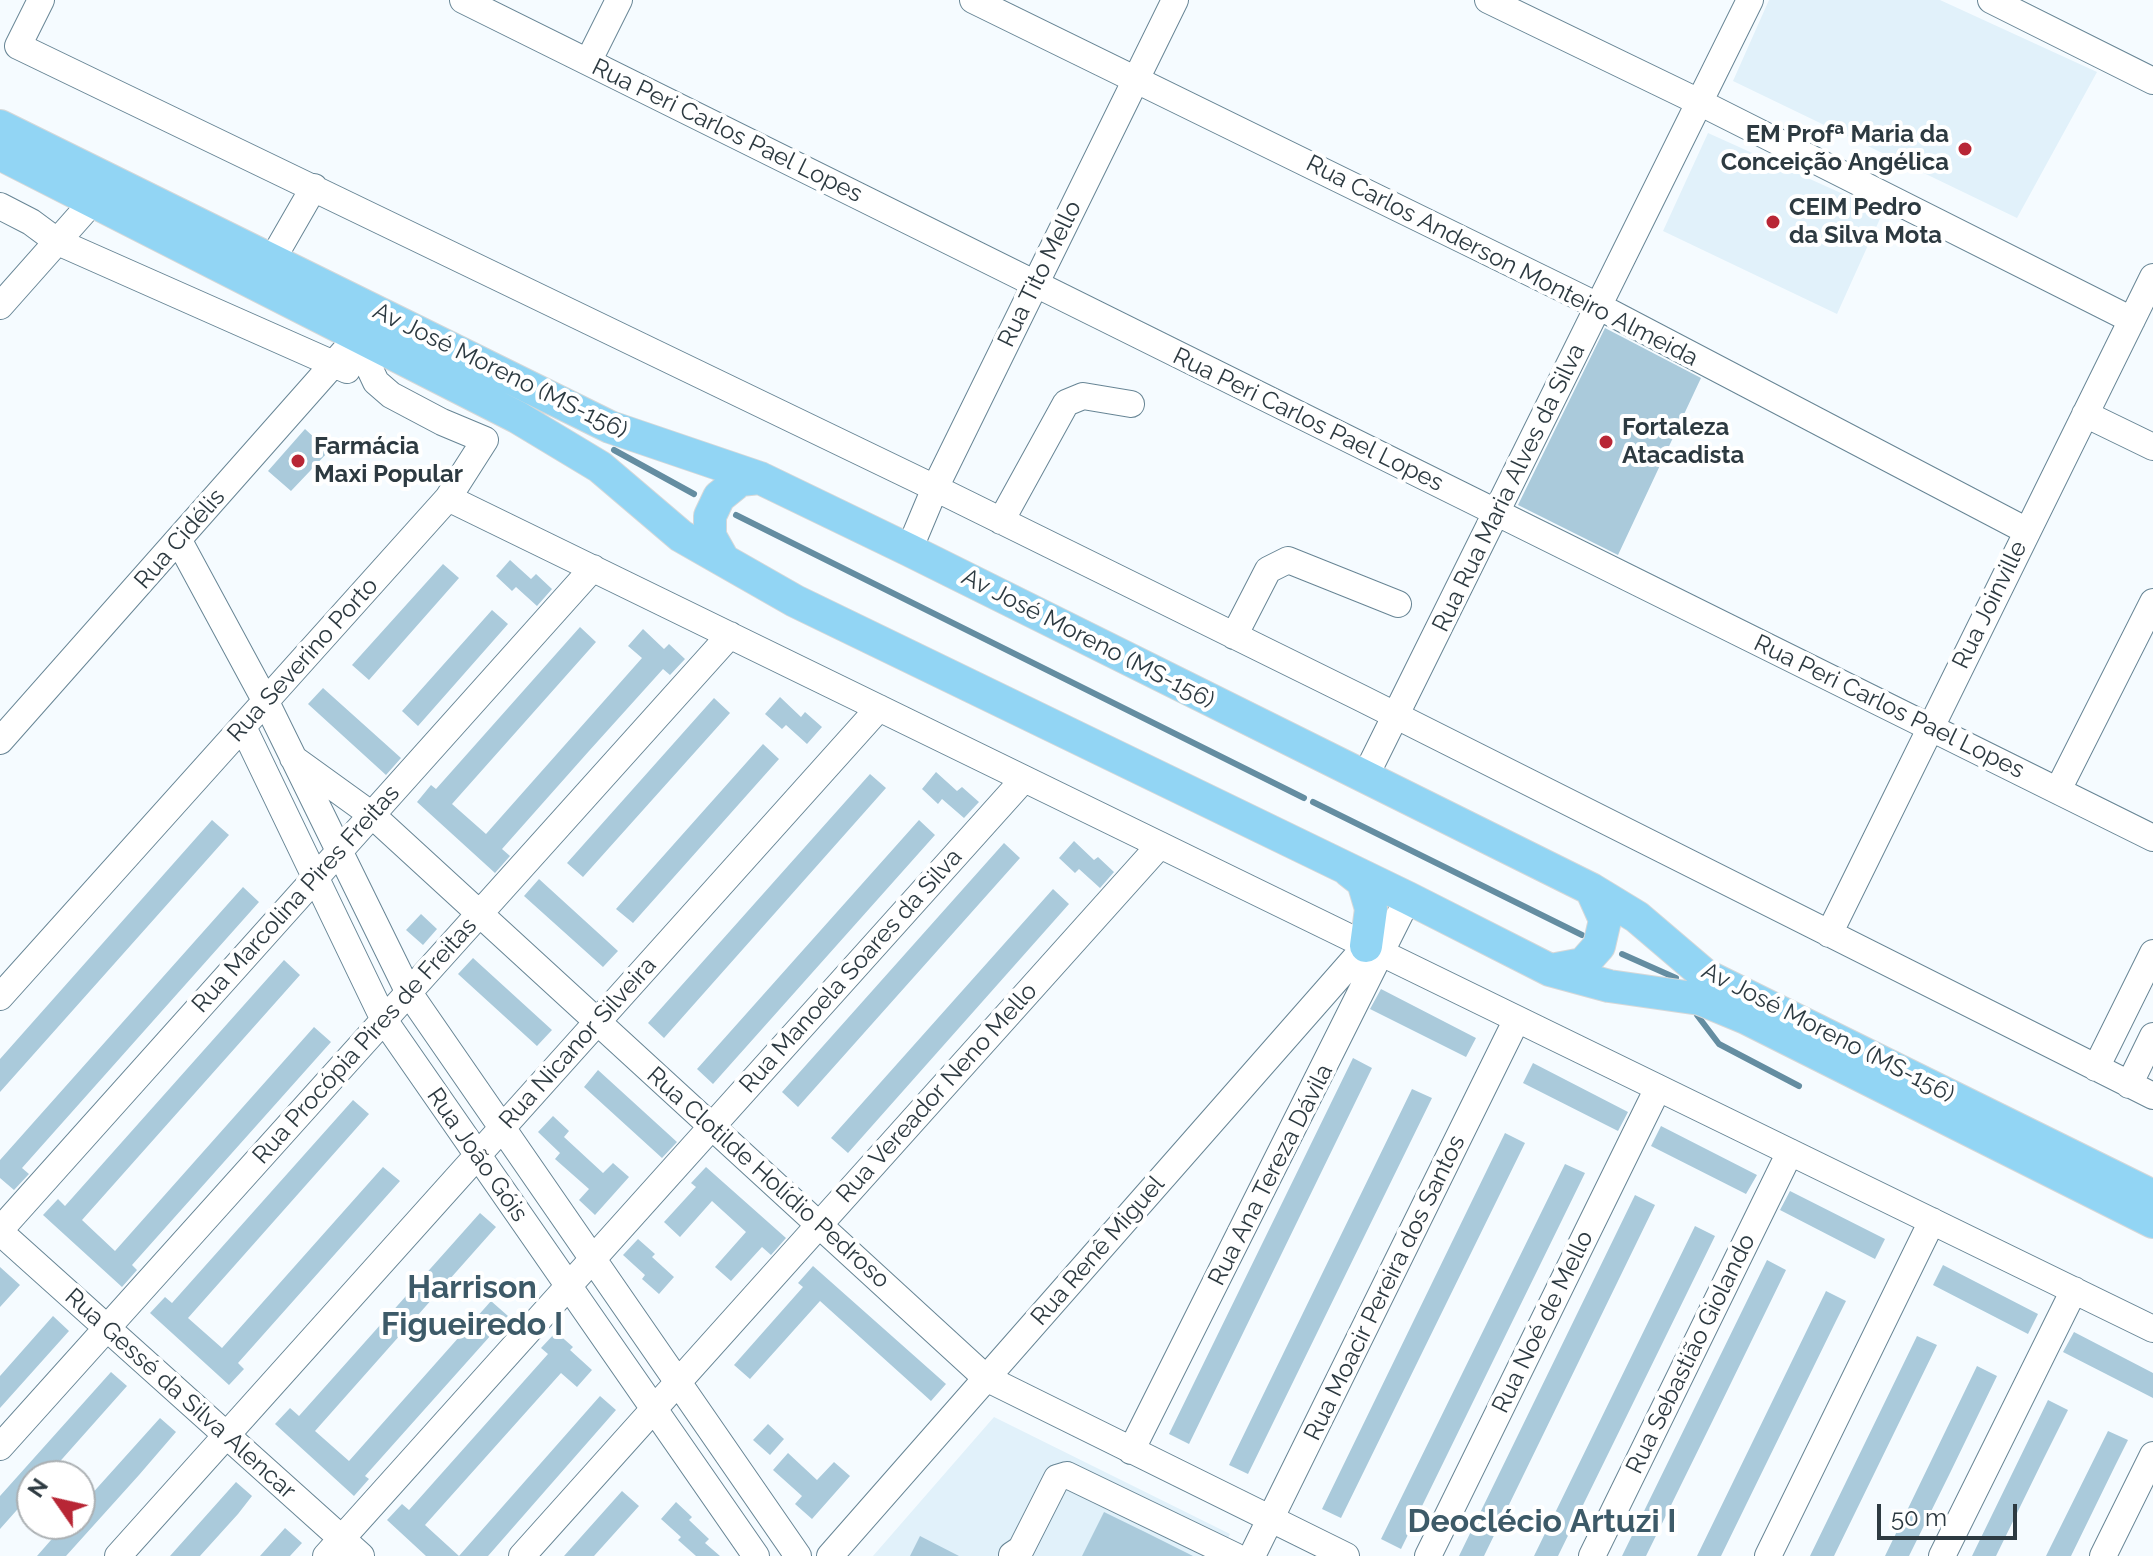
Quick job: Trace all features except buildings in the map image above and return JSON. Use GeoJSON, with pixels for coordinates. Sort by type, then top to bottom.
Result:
{"type":"FeatureCollection","features":[{"type":"Feature","properties":{"kind":"main road","name":"Av José Moreno (MS-156)"},"geometry":{"type":"LineString","coordinates":[[0,126],[610,427],[760,478],[909,550],[1591,889],[1637,917],[1705,975],[2153,1196]]}},
{"type":"Feature","properties":{"kind":"main road","name":"Av José Moreno (MS-156)"},"geometry":{"type":"LineString","coordinates":[[0,154],[517,417],[600,467],[681,536],[795,601],[1550,970],[1609,986],[1700,999],[1746,1018],[2153,1222]]}},
{"type":"Feature","properties":{"kind":"main road"},"geometry":{"type":"LineString","coordinates":[[723,559],[710,536],[710,516],[719,497],[740,480],[760,478]]}},
{"type":"Feature","properties":{"kind":"main road"},"geometry":{"type":"LineString","coordinates":[[1349,871],[1363,882],[1371,909],[1374,950]]}},
{"type":"Feature","properties":{"kind":"main road"},"geometry":{"type":"LineString","coordinates":[[1550,970],[1583,964],[1599,946],[1605,920],[1591,889]]}},
{"type":"Feature","properties":{"kind":"street"},"geometry":{"type":"LineString","coordinates":[[41,0],[18,46],[935,488],[2153,1096]]}},
{"type":"Feature","properties":{"kind":"street","name":"Rua Peri Carlos Pael Lopes"},"geometry":{"type":"LineString","coordinates":[[463,0],[2153,838]]}},
{"type":"Feature","properties":{"kind":"street"},"geometry":{"type":"LineString","coordinates":[[588,62],[619,0]]}},
{"type":"Feature","properties":{"kind":"street","name":"Rua Carlos Anderson Monteiro Almeida"},"geometry":{"type":"LineString","coordinates":[[973,0],[1598,306],[2027,531]]}},
{"type":"Feature","properties":{"kind":"street","name":"Rua Tito Mello"},"geometry":{"type":"LineString","coordinates":[[909,550],[935,488],[1175,0]]}},
{"type":"Feature","properties":{"kind":"street"},"geometry":{"type":"LineString","coordinates":[[1488,0],[1699,102],[2132,320]]}},
{"type":"Feature","properties":{"kind":"street","name":"Rua Rua Maria Alves da Silva"},"geometry":{"type":"LineString","coordinates":[[1365,777],[1750,0]]}},
{"type":"Feature","properties":{"kind":"street"},"geometry":{"type":"LineString","coordinates":[[1991,0],[2153,81]]}},
{"type":"Feature","properties":{"kind":"street"},"geometry":{"type":"LineString","coordinates":[[272,260],[314,187]]}},
{"type":"Feature","properties":{"kind":"street"},"geometry":{"type":"LineString","coordinates":[[0,306],[94,200]]}},
{"type":"Feature","properties":{"kind":"street"},"geometry":{"type":"LineString","coordinates":[[0,206],[31,222],[58,242],[376,382]]}},
{"type":"Feature","properties":{"kind":"street","name":"Rua Joinville"},"geometry":{"type":"LineString","coordinates":[[1829,934],[2153,277]]}},
{"type":"Feature","properties":{"kind":"street"},"geometry":{"type":"LineString","coordinates":[[363,338],[368,365],[376,382]]}},
{"type":"Feature","properties":{"kind":"street","name":"Rua Cidélis"},"geometry":{"type":"LineString","coordinates":[[0,741],[333,364],[363,338]]}},
{"type":"Feature","properties":{"kind":"street","name":"Rua Severino Porto"},"geometry":{"type":"LineString","coordinates":[[0,997],[448,498],[485,440],[391,395],[376,382]]}},
{"type":"Feature","properties":{"kind":"street"},"geometry":{"type":"LineString","coordinates":[[1001,521],[1066,403],[1083,396],[1131,404]]}},
{"type":"Feature","properties":{"kind":"street"},"geometry":{"type":"LineString","coordinates":[[2085,414],[2153,447]]}},
{"type":"Feature","properties":{"kind":"street"},"geometry":{"type":"LineString","coordinates":[[448,498],[2153,1329]]}},
{"type":"Feature","properties":{"kind":"street"},"geometry":{"type":"LineString","coordinates":[[179,541],[265,700]]}},
{"type":"Feature","properties":{"kind":"street"},"geometry":{"type":"LineString","coordinates":[[1234,636],[1268,570],[1288,560],[1398,604]]}},
{"type":"Feature","properties":{"kind":"street","name":"Rua Marcolina Pires Freitas"},"geometry":{"type":"LineString","coordinates":[[0,1231],[593,568]]}},
{"type":"Feature","properties":{"kind":"street"},"geometry":{"type":"LineString","coordinates":[[2058,790],[2153,602]]}},
{"type":"Feature","properties":{"kind":"street","name":"Rua Procópia Pires de Freitas"},"geometry":{"type":"LineString","coordinates":[[0,1447],[730,635]]}},
{"type":"Feature","properties":{"kind":"street","name":"Rua Clotilde Holídio Pedroso"},"geometry":{"type":"LineString","coordinates":[[265,700],[293,758],[372,815],[986,1378],[1346,1556]]}},
{"type":"Feature","properties":{"kind":"street","name":"Rua Nicanor Silveira"},"geometry":{"type":"LineString","coordinates":[[118,1556],[879,708]]}},
{"type":"Feature","properties":{"kind":"street","name":"Rua João Góis"},"geometry":{"type":"LineString","coordinates":[[243,727],[384,1020],[756,1556]]}},
{"type":"Feature","properties":{"kind":"street","name":"Rua João Góis"},"geometry":{"type":"LineString","coordinates":[[293,758],[409,993],[798,1556]]}},
{"type":"Feature","properties":{"kind":"street","name":"Rua Manoela Soares da Silva"},"geometry":{"type":"LineString","coordinates":[[343,1550],[593,1258],[1024,779]]}},
{"type":"Feature","properties":{"kind":"street","name":"Rua Vereador Neno Mello"},"geometry":{"type":"LineString","coordinates":[[522,1556],[1160,845]]}},
{"type":"Feature","properties":{"kind":"street","name":"Rua Ana Tereza Dávila"},"geometry":{"type":"LineString","coordinates":[[1131,1451],[1374,950],[1408,898]]}},
{"type":"Feature","properties":{"kind":"street","name":"Rua Renê Miguel"},"geometry":{"type":"LineString","coordinates":[[830,1556],[986,1378],[1374,950]]}},
{"type":"Feature","properties":{"kind":"street"},"geometry":{"type":"LineString","coordinates":[[2096,1068],[2153,953]]}},
{"type":"Feature","properties":{"kind":"street","name":"Rua Moacir Pereira dos Santos"},"geometry":{"type":"LineString","coordinates":[[1252,1556],[1517,1019]]}},
{"type":"Feature","properties":{"kind":"street"},"geometry":{"type":"LineString","coordinates":[[2129,1085],[2153,1036]]}},
{"type":"Feature","properties":{"kind":"street","name":"Rua Noé de Mello"},"geometry":{"type":"LineString","coordinates":[[1428,1556],[1658,1088]]}},
{"type":"Feature","properties":{"kind":"street","name":"Rua Sebastião Giolando"},"geometry":{"type":"LineString","coordinates":[[1592,1556],[1790,1152]]}},
{"type":"Feature","properties":{"kind":"street"},"geometry":{"type":"LineString","coordinates":[[1768,1556],[1932,1221]]}},
{"type":"Feature","properties":{"kind":"street","name":"Rua Gessé da Silva Alencar"},"geometry":{"type":"LineString","coordinates":[[0,1231],[226,1435],[343,1550]]}},
{"type":"Feature","properties":{"kind":"street"},"geometry":{"type":"LineString","coordinates":[[1942,1556],[2074,1290]]}},
{"type":"Feature","properties":{"kind":"street"},"geometry":{"type":"LineString","coordinates":[[2103,1556],[2153,1455]]}},
{"type":"Feature","properties":{"kind":"street"},"geometry":{"type":"LineString","coordinates":[[1012,1555],[1021,1549],[1057,1478],[1067,1475],[1235,1556]]}},
{"type":"Feature","properties":{"kind":"shaded area","name":"EM Profª Maria da Conceição Angélica"},"geometry":{"type":"Polygon","coordinates":[[[1769,0],[1940,0],[2097,72],[2017,218],[1733,81],[1769,0]]]}},
{"type":"Feature","properties":{"kind":"shaded area","name":"CEIM Pedro da Silva Mota"},"geometry":{"type":"Polygon","coordinates":[[[1708,133],[1883,212],[1837,314],[1663,231],[1708,133]]]}},
{"type":"Feature","properties":{"kind":"shaded area"},"geometry":{"type":"Polygon","coordinates":[[[994,1417],[1230,1534],[1219,1556],[873,1556],[994,1417]]]}},
{"type":"Feature","properties":{"kind":"waterway"},"geometry":{"type":"LineString","coordinates":[[614,450],[694,494]]}},
{"type":"Feature","properties":{"kind":"waterway"},"geometry":{"type":"LineString","coordinates":[[736,515],[1304,798]]}},
{"type":"Feature","properties":{"kind":"waterway"},"geometry":{"type":"LineString","coordinates":[[1313,802],[1582,935]]}},
{"type":"Feature","properties":{"kind":"waterway"},"geometry":{"type":"LineString","coordinates":[[1622,954],[1676,978]]}},
{"type":"Feature","properties":{"kind":"waterway"},"geometry":{"type":"LineString","coordinates":[[1697,1015],[1719,1044],[1799,1086]]}},
{"type":"Feature","properties":{"kind":"place","name":"EM Profª Maria da Conceição Angélica"},"geometry":{"type":"Point","coordinates":[1965,149]}},
{"type":"Feature","properties":{"kind":"place","name":"CEIM Pedro da Silva Mota"},"geometry":{"type":"Point","coordinates":[1773,222]}},
{"type":"Feature","properties":{"kind":"place","name":"Fortaleza Atacadista"},"geometry":{"type":"Point","coordinates":[1606,442]}},
{"type":"Feature","properties":{"kind":"place","name":"Farmácia Maxi Popular"},"geometry":{"type":"Point","coordinates":[298,461]}},
{"type":"Feature","properties":{"kind":"district","name":"Harrison Figueiredo I"},"geometry":{"type":"Point","coordinates":[472,1306]}},
{"type":"Feature","properties":{"kind":"district","name":"Deoclécio Artuzi I"},"geometry":{"type":"Point","coordinates":[1542,1522]}}]}
